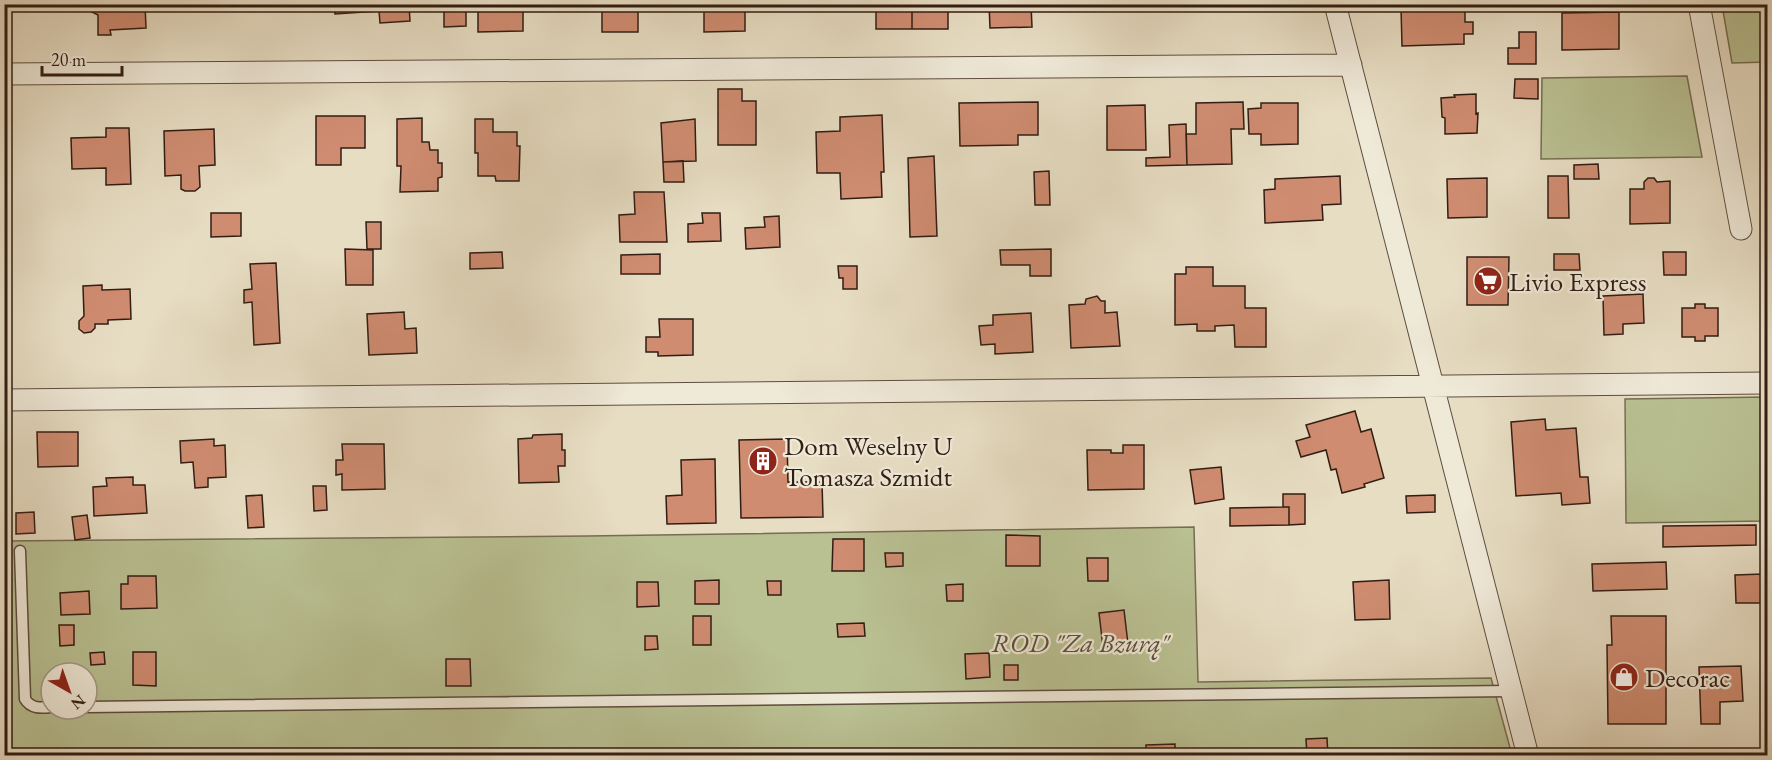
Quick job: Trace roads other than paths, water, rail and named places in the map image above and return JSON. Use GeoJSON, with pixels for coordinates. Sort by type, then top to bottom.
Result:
{"type":"FeatureCollection","features":[{"type":"Feature","properties":{"kind":"street"},"geometry":{"type":"LineString","coordinates":[[1335,4],[1528,756]]}},
{"type":"Feature","properties":{"kind":"street"},"geometry":{"type":"LineString","coordinates":[[1699,4],[1741,229]]}},
{"type":"Feature","properties":{"kind":"street"},"geometry":{"type":"LineString","coordinates":[[4,74],[1351,64]]}},
{"type":"Feature","properties":{"kind":"street"},"geometry":{"type":"LineString","coordinates":[[4,400],[1767,383]]}},
{"type":"Feature","properties":{"kind":"lane"},"geometry":{"type":"LineString","coordinates":[[20,551],[26,699],[28,704],[39,708]]}},
{"type":"Feature","properties":{"kind":"lane"},"geometry":{"type":"LineString","coordinates":[[99,707],[1510,691]]}},
{"type":"Feature","properties":{"kind":"place","name":"Livio Express"},"geometry":{"type":"Point","coordinates":[1488,281]}},
{"type":"Feature","properties":{"kind":"place","name":"Dom Weselny U Tomasza Szmidt"},"geometry":{"type":"Point","coordinates":[763,461]}},
{"type":"Feature","properties":{"kind":"place","name":"Decorac"},"geometry":{"type":"Point","coordinates":[1624,677]}},
{"type":"Feature","properties":{"kind":"park label","name":"ROD \"Za Bzurą\""},"geometry":{"type":"Point","coordinates":[1080,642]}}]}
